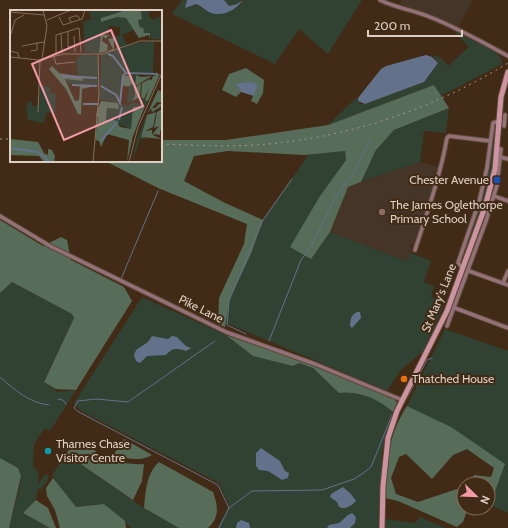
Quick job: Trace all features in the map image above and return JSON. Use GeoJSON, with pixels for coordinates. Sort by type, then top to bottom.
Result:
{"type":"FeatureCollection","features":[{"type":"Feature","properties":{"kind":"main road","name":"St Mary's Lane"},"geometry":{"type":"LineString","coordinates":[[382,528],[385,451],[392,425],[402,400],[450,312],[462,267],[487,200],[495,169],[503,117],[503,88],[508,72]]}},
{"type":"Feature","properties":{"kind":"street"},"geometry":{"type":"LineString","coordinates":[[380,0],[392,6],[428,16],[452,25],[477,37],[508,56]]}},
{"type":"Feature","properties":{"kind":"street"},"geometry":{"type":"LineString","coordinates":[[462,267],[458,264],[479,202],[485,179],[493,123],[503,117],[504,126]]}},
{"type":"Feature","properties":{"kind":"street"},"geometry":{"type":"LineString","coordinates":[[414,250],[434,192],[443,161],[447,138],[449,136],[490,141]]}},
{"type":"Feature","properties":{"kind":"street"},"geometry":{"type":"LineString","coordinates":[[447,326],[450,312],[455,308],[494,196],[501,149],[498,149]]}},
{"type":"Feature","properties":{"kind":"street"},"geometry":{"type":"LineString","coordinates":[[500,156],[508,160]]}},
{"type":"Feature","properties":{"kind":"street"},"geometry":{"type":"LineString","coordinates":[[494,196],[508,202]]}},
{"type":"Feature","properties":{"kind":"street","name":"Pike Lane"},"geometry":{"type":"LineString","coordinates":[[0,216],[50,246],[226,332],[315,364],[402,400]]}},
{"type":"Feature","properties":{"kind":"street"},"geometry":{"type":"LineString","coordinates":[[468,271],[508,285]]}},
{"type":"Feature","properties":{"kind":"street"},"geometry":{"type":"LineString","coordinates":[[503,283],[508,271]]}},
{"type":"Feature","properties":{"kind":"street"},"geometry":{"type":"LineString","coordinates":[[455,308],[508,328]]}},
{"type":"Feature","properties":{"kind":"shaded area"},"geometry":{"type":"Polygon","coordinates":[[[401,0],[473,0],[458,27],[400,4],[401,0]]]}},
{"type":"Feature","properties":{"kind":"shaded area","name":"The James Oglethorpe Primary School"},"geometry":{"type":"Polygon","coordinates":[[[420,162],[439,167],[414,244],[411,244],[410,247],[412,249],[407,261],[330,232],[348,187],[420,162]]]}},
{"type":"Feature","properties":{"kind":"green space"},"geometry":{"type":"Polygon","coordinates":[[[182,0],[187,0],[185,4],[196,4],[207,11],[224,13],[233,10],[243,0],[362,0],[328,54],[299,29],[275,64],[172,14],[182,0]]]}},
{"type":"Feature","properties":{"kind":"green space"},"geometry":{"type":"Polygon","coordinates":[[[224,0],[241,0],[238,4],[228,6],[224,0]]]}},
{"type":"Feature","properties":{"kind":"green space"},"geometry":{"type":"Polygon","coordinates":[[[453,31],[493,50],[501,58],[502,64],[441,96],[434,85],[328,125],[356,98],[361,104],[365,104],[424,82],[438,63],[432,55],[440,57],[448,66],[469,47],[453,31]]]}},
{"type":"Feature","properties":{"kind":"green space"},"geometry":{"type":"Polygon","coordinates":[[[246,68],[264,80],[263,93],[257,104],[251,101],[258,84],[237,85],[241,92],[236,97],[222,90],[229,74],[246,68]]]}},
{"type":"Feature","properties":{"kind":"green space"},"geometry":{"type":"Polygon","coordinates":[[[434,85],[449,108],[394,130],[376,150],[361,182],[348,187],[330,232],[311,259],[290,247],[320,196],[346,160],[345,151],[304,155],[228,151],[194,156],[184,181],[225,203],[263,220],[251,254],[230,298],[225,327],[218,324],[219,298],[244,244],[247,224],[158,188],[107,162],[162,162],[162,140],[226,140],[328,125],[434,85]]]}},
{"type":"Feature","properties":{"kind":"green space"},"geometry":{"type":"Polygon","coordinates":[[[449,108],[446,133],[424,131],[420,162],[361,182],[376,150],[394,130],[449,108]]]}},
{"type":"Feature","properties":{"kind":"green space"},"geometry":{"type":"Polygon","coordinates":[[[497,123],[496,151],[490,187],[461,263],[460,262],[480,202],[493,125],[497,123]]]}},
{"type":"Feature","properties":{"kind":"green space"},"geometry":{"type":"Polygon","coordinates":[[[345,151],[346,160],[320,196],[311,259],[330,232],[407,261],[411,253],[431,261],[424,282],[434,286],[431,297],[440,300],[444,304],[425,353],[421,353],[401,370],[387,391],[226,323],[230,298],[251,254],[263,220],[309,154],[345,151]]]}},
{"type":"Feature","properties":{"kind":"green space"},"geometry":{"type":"Polygon","coordinates":[[[494,184],[488,211],[450,310],[494,184]]]}},
{"type":"Feature","properties":{"kind":"green space"},"geometry":{"type":"Polygon","coordinates":[[[0,220],[43,246],[61,237],[67,240],[71,260],[124,287],[132,301],[76,390],[56,389],[44,382],[74,318],[72,314],[12,282],[0,293],[0,220]]]}},
{"type":"Feature","properties":{"kind":"green space"},"geometry":{"type":"Polygon","coordinates":[[[12,282],[72,314],[74,318],[44,381],[58,392],[76,390],[50,431],[45,428],[34,444],[33,466],[39,473],[38,484],[46,473],[48,475],[48,480],[41,490],[38,488],[36,500],[23,513],[50,528],[9,528],[21,481],[18,468],[0,458],[0,293],[12,282]]]}},
{"type":"Feature","properties":{"kind":"green space"},"geometry":{"type":"Polygon","coordinates":[[[142,297],[226,335],[253,356],[299,363],[313,368],[339,393],[346,392],[368,396],[388,407],[393,412],[382,451],[380,528],[217,528],[229,505],[219,483],[81,411],[74,403],[142,297]]]}},
{"type":"Feature","properties":{"kind":"green space"},"geometry":{"type":"Polygon","coordinates":[[[445,329],[508,351],[508,513],[496,508],[496,489],[505,464],[407,406],[445,329]]]}},
{"type":"Feature","properties":{"kind":"green space"},"geometry":{"type":"Polygon","coordinates":[[[226,335],[314,366],[389,398],[392,397],[397,402],[393,412],[375,399],[368,396],[346,392],[339,393],[313,368],[299,363],[293,366],[253,356],[226,335]]]}},
{"type":"Feature","properties":{"kind":"green space"},"geometry":{"type":"Polygon","coordinates":[[[407,406],[451,427],[505,464],[496,489],[496,476],[491,476],[494,468],[467,449],[453,455],[432,479],[406,454],[399,457],[391,478],[396,494],[418,502],[456,489],[456,516],[465,516],[463,522],[457,527],[398,501],[385,498],[389,450],[401,417],[407,406]]]}},
{"type":"Feature","properties":{"kind":"green space"},"geometry":{"type":"Polygon","coordinates":[[[124,439],[152,455],[133,459],[114,454],[124,439]]]}},
{"type":"Feature","properties":{"kind":"green space"},"geometry":{"type":"Polygon","coordinates":[[[79,441],[91,446],[100,455],[110,460],[144,464],[142,481],[133,500],[66,454],[72,446],[79,441]]]}},
{"type":"Feature","properties":{"kind":"green space"},"geometry":{"type":"Polygon","coordinates":[[[62,449],[66,454],[144,508],[179,528],[132,528],[104,504],[76,507],[59,487],[52,475],[63,459],[62,449]]]}},
{"type":"Feature","properties":{"kind":"green space"},"geometry":{"type":"Polygon","coordinates":[[[0,458],[18,468],[21,476],[9,528],[0,528],[0,458]]]}},
{"type":"Feature","properties":{"kind":"green space"},"geometry":{"type":"Polygon","coordinates":[[[159,462],[213,492],[217,511],[215,520],[208,528],[179,528],[144,508],[149,477],[159,462]]]}},
{"type":"Feature","properties":{"kind":"green space"},"geometry":{"type":"Polygon","coordinates":[[[53,478],[76,507],[104,504],[125,521],[126,528],[60,528],[55,510],[47,496],[46,488],[53,478]]]}},
{"type":"Feature","properties":{"kind":"green space"},"geometry":{"type":"Polygon","coordinates":[[[36,500],[48,508],[56,528],[50,528],[23,513],[36,500]]]}},
{"type":"Feature","properties":{"kind":"green space"},"geometry":{"type":"Polygon","coordinates":[[[420,517],[445,528],[385,528],[385,519],[415,523],[420,517]]]}},
{"type":"Feature","properties":{"kind":"water"},"geometry":{"type":"Polygon","coordinates":[[[187,0],[224,0],[229,6],[237,4],[243,0],[233,10],[214,14],[196,4],[185,8],[187,0]]]}},
{"type":"Feature","properties":{"kind":"water"},"geometry":{"type":"Polygon","coordinates":[[[426,55],[432,57],[438,63],[424,82],[365,104],[358,101],[358,98],[381,69],[386,66],[426,55]]]}},
{"type":"Feature","properties":{"kind":"water"},"geometry":{"type":"Polygon","coordinates":[[[249,82],[258,84],[254,96],[241,92],[236,84],[249,82]]]}},
{"type":"Feature","properties":{"kind":"water"},"geometry":{"type":"Polygon","coordinates":[[[357,312],[360,312],[361,318],[352,328],[350,326],[352,316],[357,312]]]}},
{"type":"Feature","properties":{"kind":"water"},"geometry":{"type":"Polygon","coordinates":[[[152,336],[168,339],[172,336],[177,337],[186,346],[191,348],[186,351],[177,349],[173,350],[166,355],[147,356],[140,363],[136,361],[134,355],[136,350],[148,342],[152,336]]]}},
{"type":"Feature","properties":{"kind":"water"},"geometry":{"type":"Polygon","coordinates":[[[261,448],[280,461],[285,471],[289,473],[288,478],[282,480],[268,471],[259,470],[256,466],[256,453],[261,448]]]}},
{"type":"Feature","properties":{"kind":"water"},"geometry":{"type":"Polygon","coordinates":[[[343,487],[356,501],[346,508],[339,507],[337,502],[330,497],[331,494],[343,487]]]}},
{"type":"Feature","properties":{"kind":"water"},"geometry":{"type":"Polygon","coordinates":[[[352,513],[356,517],[355,523],[350,528],[327,528],[329,525],[339,523],[352,513]]]}},
{"type":"Feature","properties":{"kind":"water"},"geometry":{"type":"Polygon","coordinates":[[[241,520],[249,523],[250,528],[236,528],[237,523],[241,520]]]}},
{"type":"Feature","properties":{"kind":"waterway"},"geometry":{"type":"LineString","coordinates":[[269,341],[301,260],[310,248],[337,195],[354,173],[369,141]]}},
{"type":"Feature","properties":{"kind":"waterway"},"geometry":{"type":"LineString","coordinates":[[246,334],[227,325],[229,301],[263,220],[292,179]]}},
{"type":"Feature","properties":{"kind":"waterway"},"geometry":{"type":"LineString","coordinates":[[121,279],[158,191]]}},
{"type":"Feature","properties":{"kind":"waterway"},"geometry":{"type":"LineString","coordinates":[[215,341],[128,402],[96,399],[78,401],[74,408],[77,411],[218,485],[229,508]]}},
{"type":"Feature","properties":{"kind":"waterway"},"geometry":{"type":"LineString","coordinates":[[407,398],[427,360],[432,358]]}},
{"type":"Feature","properties":{"kind":"waterway"},"geometry":{"type":"LineString","coordinates":[[0,377],[29,399],[49,405]]}},
{"type":"Feature","properties":{"kind":"waterway"},"geometry":{"type":"LineString","coordinates":[[58,399],[63,400],[66,404]]}},
{"type":"Feature","properties":{"kind":"waterway"},"geometry":{"type":"LineString","coordinates":[[219,528],[229,508],[252,491],[322,490],[354,479],[362,474],[371,467],[392,415]]}},
{"type":"Feature","properties":{"kind":"railway"},"geometry":{"type":"LineString","coordinates":[[162,144],[220,146],[255,145],[289,142],[355,129],[418,108],[449,95],[508,63]]}},
{"type":"Feature","properties":{"kind":"railway"},"geometry":{"type":"LineString","coordinates":[[0,139],[10,139]]}},
{"type":"Feature","properties":{"kind":"place","name":"Chester Avenue"},"geometry":{"type":"Point","coordinates":[497,180]}},
{"type":"Feature","properties":{"kind":"place","name":"The James Oglethorpe Primary School"},"geometry":{"type":"Point","coordinates":[382,212]}},
{"type":"Feature","properties":{"kind":"place","name":"Thatched House"},"geometry":{"type":"Point","coordinates":[404,379]}},
{"type":"Feature","properties":{"kind":"place","name":"Thames Chase Visitor Centre"},"geometry":{"type":"Point","coordinates":[48,451]}}]}
